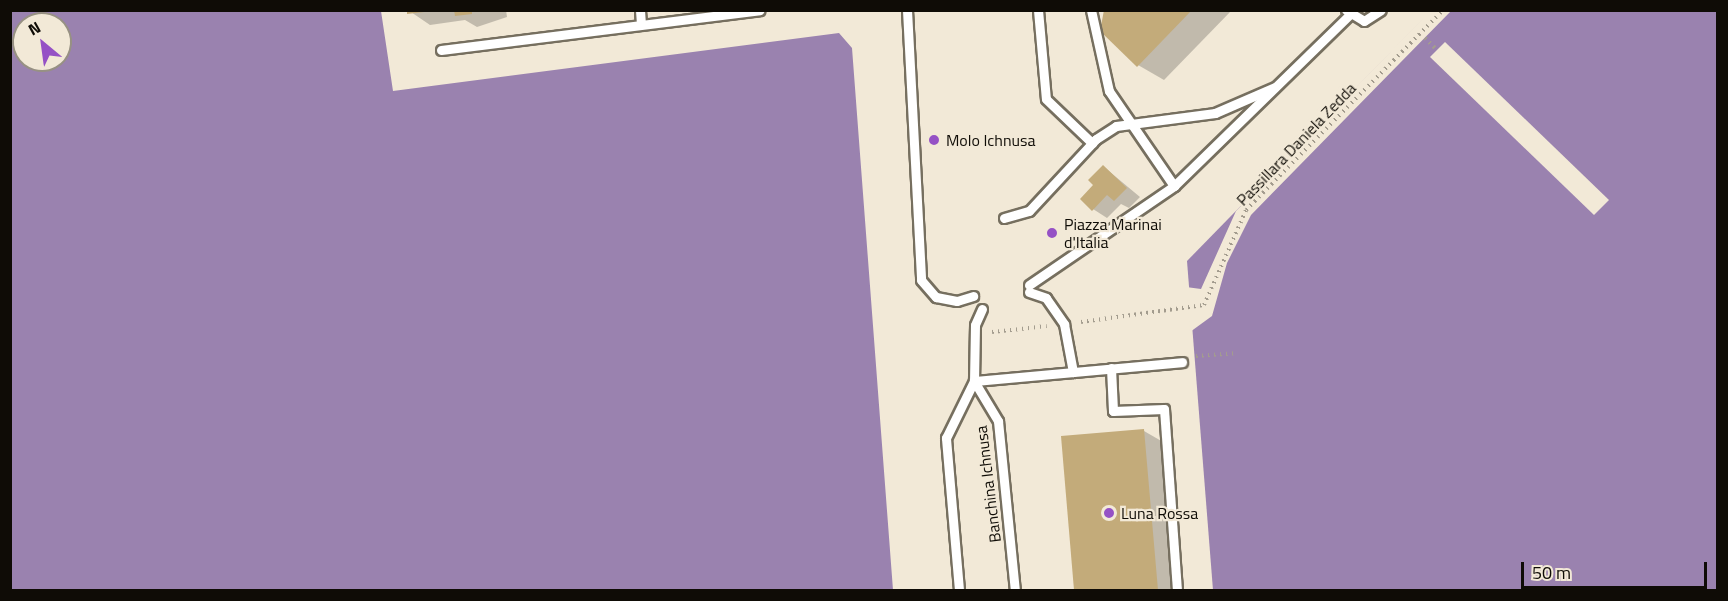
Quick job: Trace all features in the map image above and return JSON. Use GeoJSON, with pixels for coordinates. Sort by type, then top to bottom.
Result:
{"type":"FeatureCollection","features":[{"type":"Feature","properties":{"kind":"lane"},"geometry":{"type":"LineString","coordinates":[[640,10],[640,24]]}},
{"type":"Feature","properties":{"kind":"lane"},"geometry":{"type":"LineString","coordinates":[[441,50],[760,10]]}},
{"type":"Feature","properties":{"kind":"lane"},"geometry":{"type":"LineString","coordinates":[[907,10],[921,280],[936,297],[957,302],[973,296]]}},
{"type":"Feature","properties":{"kind":"lane"},"geometry":{"type":"LineString","coordinates":[[1038,10],[1046,99],[1092,143]]}},
{"type":"Feature","properties":{"kind":"lane"},"geometry":{"type":"LineString","coordinates":[[1091,10],[1109,91],[1128,124],[1174,186]]}},
{"type":"Feature","properties":{"kind":"lane"},"geometry":{"type":"LineString","coordinates":[[1073,372],[1064,324],[1046,298],[1029,288],[1174,186],[1348,13],[1364,21],[1382,11]]}},
{"type":"Feature","properties":{"kind":"lane"},"geometry":{"type":"LineString","coordinates":[[1004,218],[1029,211],[1048,195],[1092,143],[1128,124],[1215,113],[1275,87]]}},
{"type":"Feature","properties":{"kind":"lane"},"geometry":{"type":"LineString","coordinates":[[960,591],[946,438],[974,381],[975,334],[982,309]]}},
{"type":"Feature","properties":{"kind":"lane"},"geometry":{"type":"LineString","coordinates":[[974,381],[1182,362]]}},
{"type":"Feature","properties":{"kind":"lane"},"geometry":{"type":"LineString","coordinates":[[1111,368],[1113,411],[1164,409],[1178,591]]}},
{"type":"Feature","properties":{"kind":"lane","name":"Banchina Ichnusa"},"geometry":{"type":"LineString","coordinates":[[974,381],[998,421],[1015,591]]}},
{"type":"Feature","properties":{"kind":"path","name":"Passillara Daniela Zedda"},"geometry":{"type":"LineString","coordinates":[[1064,324],[1192,309],[1204,305],[1246,210],[1443,10]]}},
{"type":"Feature","properties":{"kind":"path"},"geometry":{"type":"LineString","coordinates":[[1425,38],[1437,50]]}},
{"type":"Feature","properties":{"kind":"path"},"geometry":{"type":"LineString","coordinates":[[975,334],[1064,324]]}},
{"type":"Feature","properties":{"kind":"path"},"geometry":{"type":"LineString","coordinates":[[1195,356],[1238,353]]}},
{"type":"Feature","properties":{"kind":"shaded area"},"geometry":{"type":"Polygon","coordinates":[[[10,11],[381,11],[393,91],[839,33],[852,48],[893,590],[11,590],[10,11]]]}},
{"type":"Feature","properties":{"kind":"shaded area"},"geometry":{"type":"Polygon","coordinates":[[[1431,11],[1717,11],[1717,590],[1213,590],[1187,261],[1431,11]]]}},
{"type":"Feature","properties":{"kind":"pier"},"geometry":{"type":"Polygon","coordinates":[[[1431,10],[1451,11],[1251,215],[1227,263],[1212,316],[1190,332],[1186,287],[1201,289],[1236,211],[1431,10]]]}},
{"type":"Feature","properties":{"kind":"pier"},"geometry":{"type":"Polygon","coordinates":[[[1445,42],[1609,200],[1594,215],[1430,57],[1445,42]]]}},
{"type":"Feature","properties":{"kind":"building"},"geometry":{"type":"Polygon","coordinates":[[[407,10],[424,10],[424,12],[407,14],[407,10]]]}},
{"type":"Feature","properties":{"kind":"building"},"geometry":{"type":"Polygon","coordinates":[[[454,10],[472,10],[472,14],[455,16],[454,10]]]}},
{"type":"Feature","properties":{"kind":"building"},"geometry":{"type":"Polygon","coordinates":[[[1104,10],[1192,10],[1137,67],[1100,31],[1104,10]]]}},
{"type":"Feature","properties":{"kind":"building"},"geometry":{"type":"Polygon","coordinates":[[[1103,165],[1127,188],[1114,201],[1107,195],[1092,211],[1080,199],[1093,185],[1088,180],[1103,165]]]}},
{"type":"Feature","properties":{"kind":"building","name":"Luna Rossa"},"geometry":{"type":"Polygon","coordinates":[[[1144,429],[1158,590],[1074,590],[1061,436],[1144,429]]]}},
{"type":"Feature","properties":{"kind":"place","name":"Molo Ichnusa"},"geometry":{"type":"Point","coordinates":[934,140]}},
{"type":"Feature","properties":{"kind":"place","name":"Piazza Marinai d'Italia"},"geometry":{"type":"Point","coordinates":[1052,233]}},
{"type":"Feature","properties":{"kind":"place","name":"Luna Rossa"},"geometry":{"type":"Point","coordinates":[1109,513]}}]}
